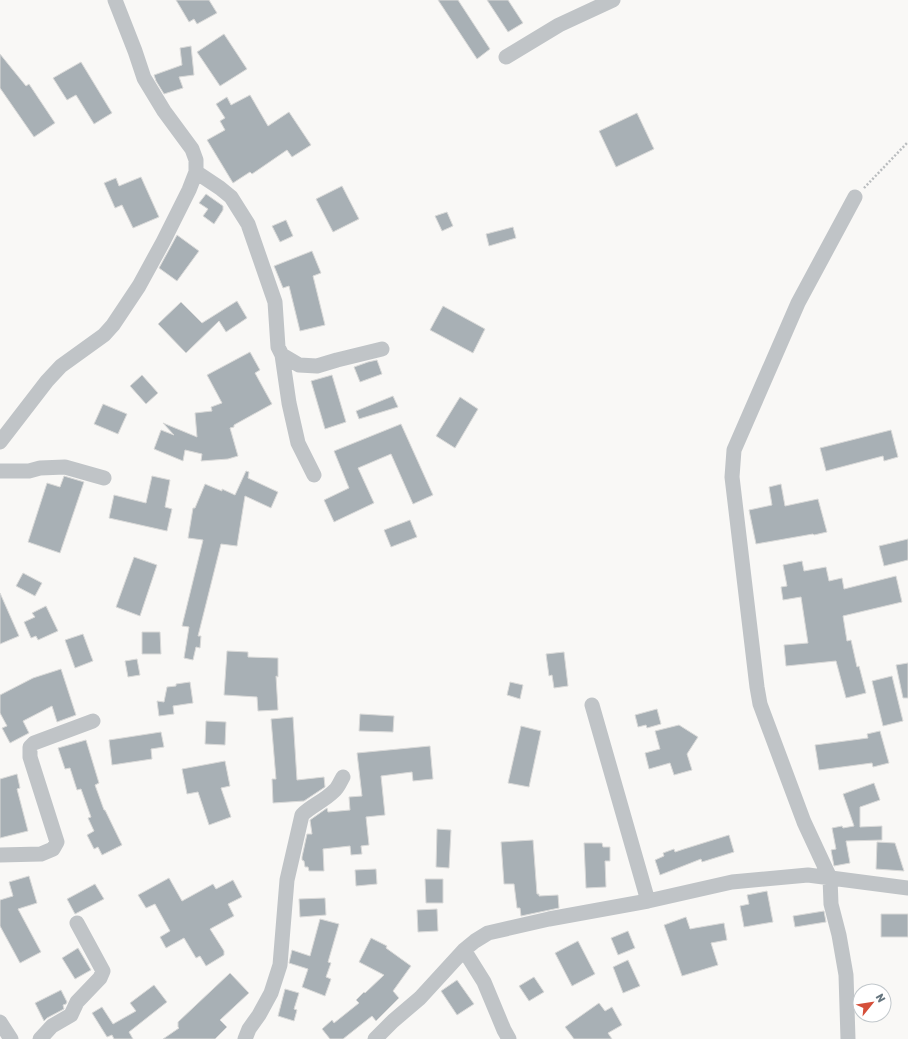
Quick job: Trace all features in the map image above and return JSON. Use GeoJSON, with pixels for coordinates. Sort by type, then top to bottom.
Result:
{"type":"FeatureCollection","features":[{"type":"Feature","properties":{"kind":"street"},"geometry":{"type":"LineString","coordinates":[[0,442],[47,381],[61,366],[104,335],[113,326],[139,286],[163,242],[189,190],[196,172],[196,160],[192,149],[164,111],[144,78],[135,51],[114,0]]}},
{"type":"Feature","properties":{"kind":"street"},"geometry":{"type":"LineString","coordinates":[[506,57],[559,25],[613,0]]}},
{"type":"Feature","properties":{"kind":"street"},"geometry":{"type":"LineString","coordinates":[[196,172],[231,197],[248,224],[276,302],[278,347],[282,355],[289,403],[298,444],[314,475]]}},
{"type":"Feature","properties":{"kind":"street"},"geometry":{"type":"LineString","coordinates":[[848,1039],[846,975],[839,935],[831,904],[830,878],[804,822],[760,704],[732,477],[734,450],[798,303],[855,197]]}},
{"type":"Feature","properties":{"kind":"street"},"geometry":{"type":"LineString","coordinates":[[282,355],[299,365],[317,366],[382,349]]}},
{"type":"Feature","properties":{"kind":"street"},"geometry":{"type":"LineString","coordinates":[[0,471],[28,472],[40,468],[64,467],[104,478]]}},
{"type":"Feature","properties":{"kind":"street"},"geometry":{"type":"LineString","coordinates":[[592,705],[648,901]]}},
{"type":"Feature","properties":{"kind":"street"},"geometry":{"type":"LineString","coordinates":[[0,855],[41,854],[53,849],[57,842],[30,757],[30,747],[34,743],[93,721]]}},
{"type":"Feature","properties":{"kind":"street"},"geometry":{"type":"LineString","coordinates":[[245,1039],[249,1029],[272,993],[280,965],[287,880],[302,815],[335,791],[343,778]]}},
{"type":"Feature","properties":{"kind":"street"},"geometry":{"type":"LineString","coordinates":[[376,1039],[393,1021],[420,998],[464,950],[488,933],[549,919],[648,901],[732,882],[808,875],[908,888]]}},
{"type":"Feature","properties":{"kind":"street"},"geometry":{"type":"LineString","coordinates":[[40,1039],[52,1026],[72,1015],[77,1002],[100,978],[102,971],[77,923]]}},
{"type":"Feature","properties":{"kind":"street"},"geometry":{"type":"LineString","coordinates":[[464,950],[484,982],[509,1039]]}},
{"type":"Feature","properties":{"kind":"street"},"geometry":{"type":"LineString","coordinates":[[0,1022],[11,1039]]}},
{"type":"Feature","properties":{"kind":"path"},"geometry":{"type":"LineString","coordinates":[[855,197],[908,142]]}},
{"type":"Feature","properties":{"kind":"building"},"geometry":{"type":"Polygon","coordinates":[[[176,0],[209,0],[217,13],[197,24],[194,19],[189,22],[176,0]]]}},
{"type":"Feature","properties":{"kind":"building"},"geometry":{"type":"Polygon","coordinates":[[[438,0],[458,0],[490,49],[477,59],[438,0]]]}},
{"type":"Feature","properties":{"kind":"building"},"geometry":{"type":"Polygon","coordinates":[[[487,0],[508,0],[523,23],[508,32],[487,0]]]}},
{"type":"Feature","properties":{"kind":"building"},"geometry":{"type":"Polygon","coordinates":[[[224,34],[247,69],[220,86],[197,52],[224,34]]]}},
{"type":"Feature","properties":{"kind":"building"},"geometry":{"type":"Polygon","coordinates":[[[191,46],[194,75],[179,77],[183,88],[164,94],[154,75],[182,65],[180,48],[191,46]]]}},
{"type":"Feature","properties":{"kind":"building"},"geometry":{"type":"Polygon","coordinates":[[[0,54],[26,86],[29,84],[55,123],[34,137],[0,88],[0,54]]]}},
{"type":"Feature","properties":{"kind":"building"},"geometry":{"type":"Polygon","coordinates":[[[81,62],[112,113],[94,124],[76,95],[67,100],[53,78],[81,62]]]}},
{"type":"Feature","properties":{"kind":"building"},"geometry":{"type":"Polygon","coordinates":[[[250,95],[268,126],[289,112],[311,145],[292,157],[287,150],[252,174],[250,172],[233,183],[207,140],[225,130],[220,121],[225,118],[216,104],[227,97],[231,105],[250,95]]]}},
{"type":"Feature","properties":{"kind":"building"},"geometry":{"type":"Polygon","coordinates":[[[637,113],[654,149],[616,167],[599,131],[637,113]]]}},
{"type":"Feature","properties":{"kind":"building"},"geometry":{"type":"Polygon","coordinates":[[[141,177],[159,217],[133,228],[122,205],[115,208],[104,183],[116,178],[119,186],[141,177]]]}},
{"type":"Feature","properties":{"kind":"building"},"geometry":{"type":"Polygon","coordinates":[[[342,186],[359,219],[333,232],[316,199],[342,186]]]}},
{"type":"Feature","properties":{"kind":"building"},"geometry":{"type":"Polygon","coordinates":[[[206,194],[223,206],[223,210],[214,224],[203,216],[208,209],[199,203],[206,194]]]}},
{"type":"Feature","properties":{"kind":"building"},"geometry":{"type":"Polygon","coordinates":[[[447,212],[453,226],[442,231],[435,216],[447,212]]]}},
{"type":"Feature","properties":{"kind":"building"},"geometry":{"type":"Polygon","coordinates":[[[286,220],[293,236],[280,242],[272,226],[286,220]]]}},
{"type":"Feature","properties":{"kind":"building"},"geometry":{"type":"Polygon","coordinates":[[[513,227],[516,238],[489,246],[486,234],[513,227]]]}},
{"type":"Feature","properties":{"kind":"building"},"geometry":{"type":"Polygon","coordinates":[[[177,235],[199,251],[177,281],[159,268],[177,235]]]}},
{"type":"Feature","properties":{"kind":"building"},"geometry":{"type":"Polygon","coordinates":[[[312,251],[321,273],[313,276],[325,325],[300,331],[289,286],[283,288],[274,266],[312,251]]]}},
{"type":"Feature","properties":{"kind":"building"},"geometry":{"type":"Polygon","coordinates":[[[237,301],[247,318],[226,332],[219,321],[186,353],[158,324],[181,302],[202,323],[237,301]]]}},
{"type":"Feature","properties":{"kind":"building"},"geometry":{"type":"Polygon","coordinates":[[[443,306],[485,329],[473,353],[430,330],[443,306]]]}},
{"type":"Feature","properties":{"kind":"building"},"geometry":{"type":"Polygon","coordinates":[[[250,352],[260,370],[255,373],[272,404],[230,428],[238,456],[228,459],[201,461],[202,454],[185,450],[183,461],[154,449],[161,430],[174,435],[163,423],[197,437],[195,413],[212,411],[211,407],[222,403],[207,375],[250,352]]]}},
{"type":"Feature","properties":{"kind":"building"},"geometry":{"type":"Polygon","coordinates":[[[377,360],[382,374],[360,382],[354,367],[377,360]]]}},
{"type":"Feature","properties":{"kind":"building"},"geometry":{"type":"Polygon","coordinates":[[[142,375],[158,393],[146,404],[130,386],[142,375]]]}},
{"type":"Feature","properties":{"kind":"building"},"geometry":{"type":"Polygon","coordinates":[[[332,375],[346,422],[325,429],[311,381],[332,375]]]}},
{"type":"Feature","properties":{"kind":"building"},"geometry":{"type":"Polygon","coordinates":[[[393,396],[398,407],[359,419],[356,411],[393,396]]]}},
{"type":"Feature","properties":{"kind":"building"},"geometry":{"type":"Polygon","coordinates":[[[460,397],[478,409],[455,448],[436,436],[460,397]]]}},
{"type":"Feature","properties":{"kind":"building"},"geometry":{"type":"Polygon","coordinates":[[[103,404],[127,414],[118,434],[94,424],[103,404]]]}},
{"type":"Feature","properties":{"kind":"building"},"geometry":{"type":"Polygon","coordinates":[[[401,424],[433,495],[413,504],[391,454],[358,468],[374,503],[334,522],[324,500],[349,488],[334,451],[401,424]]]}},
{"type":"Feature","properties":{"kind":"building"},"geometry":{"type":"Polygon","coordinates":[[[891,430],[898,457],[884,461],[883,456],[826,471],[820,448],[891,430]]]}},
{"type":"Feature","properties":{"kind":"building"},"geometry":{"type":"Polygon","coordinates":[[[246,471],[249,472],[248,478],[278,492],[271,508],[245,496],[237,546],[221,544],[198,636],[201,636],[200,648],[196,647],[193,660],[184,658],[189,627],[182,626],[203,540],[188,538],[193,508],[195,508],[205,484],[235,495],[246,471]]]}},
{"type":"Feature","properties":{"kind":"building"},"geometry":{"type":"Polygon","coordinates":[[[64,476],[84,482],[60,553],[28,542],[47,483],[60,487],[64,476]]]}},
{"type":"Feature","properties":{"kind":"building"},"geometry":{"type":"Polygon","coordinates":[[[152,476],[170,480],[165,507],[172,509],[167,531],[109,518],[114,495],[146,503],[152,476]]]}},
{"type":"Feature","properties":{"kind":"building"},"geometry":{"type":"Polygon","coordinates":[[[781,484],[785,506],[818,499],[827,532],[756,544],[749,510],[772,505],[769,487],[781,484]]]}},
{"type":"Feature","properties":{"kind":"building"},"geometry":{"type":"Polygon","coordinates":[[[410,520],[417,537],[391,547],[384,530],[410,520]]]}},
{"type":"Feature","properties":{"kind":"building"},"geometry":{"type":"Polygon","coordinates":[[[908,539],[908,560],[884,566],[879,546],[908,539]]]}},
{"type":"Feature","properties":{"kind":"building"},"geometry":{"type":"Polygon","coordinates":[[[134,557],[157,565],[140,616],[116,607],[134,557]]]}},
{"type":"Feature","properties":{"kind":"building"},"geometry":{"type":"Polygon","coordinates":[[[802,561],[804,571],[826,567],[829,581],[842,578],[844,589],[896,576],[902,602],[843,616],[847,641],[851,640],[857,667],[859,666],[866,693],[846,698],[836,661],[786,666],[784,645],[808,643],[801,597],[783,600],[781,587],[787,586],[783,565],[802,561]]]}},
{"type":"Feature","properties":{"kind":"building"},"geometry":{"type":"Polygon","coordinates":[[[23,573],[42,583],[35,596],[16,586],[23,573]]]}},
{"type":"Feature","properties":{"kind":"building"},"geometry":{"type":"Polygon","coordinates":[[[0,593],[19,636],[0,644],[0,593]]]}},
{"type":"Feature","properties":{"kind":"building"},"geometry":{"type":"Polygon","coordinates":[[[46,606],[58,631],[38,640],[36,636],[31,638],[24,622],[35,617],[32,613],[46,606]]]}},
{"type":"Feature","properties":{"kind":"building"},"geometry":{"type":"Polygon","coordinates":[[[142,632],[160,632],[161,654],[142,654],[142,632]]]}},
{"type":"Feature","properties":{"kind":"building"},"geometry":{"type":"Polygon","coordinates":[[[83,634],[93,661],[75,668],[65,640],[83,634]]]}},
{"type":"Feature","properties":{"kind":"building"},"geometry":{"type":"Polygon","coordinates":[[[227,651],[248,652],[248,657],[278,658],[278,677],[276,676],[278,710],[258,711],[257,697],[224,695],[227,651]]]}},
{"type":"Feature","properties":{"kind":"building"},"geometry":{"type":"Polygon","coordinates":[[[564,652],[568,686],[554,688],[552,675],[549,676],[546,654],[564,652]]]}},
{"type":"Feature","properties":{"kind":"building"},"geometry":{"type":"Polygon","coordinates":[[[137,659],[140,675],[128,677],[125,661],[137,659]]]}},
{"type":"Feature","properties":{"kind":"building"},"geometry":{"type":"Polygon","coordinates":[[[908,663],[908,698],[903,698],[896,665],[908,663]]]}},
{"type":"Feature","properties":{"kind":"building"},"geometry":{"type":"Polygon","coordinates":[[[61,669],[76,715],[57,722],[52,706],[23,721],[29,733],[10,743],[2,728],[7,726],[0,713],[0,695],[33,678],[61,669]]]}},
{"type":"Feature","properties":{"kind":"building"},"geometry":{"type":"Polygon","coordinates":[[[892,676],[903,721],[883,726],[872,681],[892,676]]]}},
{"type":"Feature","properties":{"kind":"building"},"geometry":{"type":"Polygon","coordinates":[[[190,682],[193,703],[173,706],[174,714],[159,716],[157,701],[164,702],[167,687],[190,682]]]}},
{"type":"Feature","properties":{"kind":"building"},"geometry":{"type":"Polygon","coordinates":[[[510,682],[523,685],[520,699],[507,695],[510,682]]]}},
{"type":"Feature","properties":{"kind":"building"},"geometry":{"type":"Polygon","coordinates":[[[657,709],[661,724],[647,728],[646,725],[638,727],[635,715],[657,709]]]}},
{"type":"Feature","properties":{"kind":"building"},"geometry":{"type":"Polygon","coordinates":[[[360,714],[394,716],[393,732],[359,731],[360,714]]]}},
{"type":"Feature","properties":{"kind":"building"},"geometry":{"type":"Polygon","coordinates":[[[293,717],[297,780],[324,777],[325,787],[304,801],[273,803],[272,779],[276,779],[271,719],[293,717]]]}},
{"type":"Feature","properties":{"kind":"building"},"geometry":{"type":"Polygon","coordinates":[[[206,721],[226,722],[225,745],[205,744],[206,721]]]}},
{"type":"Feature","properties":{"kind":"building"},"geometry":{"type":"Polygon","coordinates":[[[679,725],[698,737],[687,754],[692,770],[674,775],[670,763],[649,769],[645,753],[660,749],[655,731],[679,725]]]}},
{"type":"Feature","properties":{"kind":"building"},"geometry":{"type":"Polygon","coordinates":[[[521,726],[541,731],[529,787],[508,783],[521,726]]]}},
{"type":"Feature","properties":{"kind":"building"},"geometry":{"type":"Polygon","coordinates":[[[880,731],[889,763],[873,767],[872,763],[819,770],[815,745],[868,738],[867,734],[880,731]]]}},
{"type":"Feature","properties":{"kind":"building"},"geometry":{"type":"Polygon","coordinates":[[[161,732],[164,747],[151,749],[152,759],[112,765],[109,740],[161,732]]]}},
{"type":"Feature","properties":{"kind":"building"},"geometry":{"type":"Polygon","coordinates":[[[86,740],[99,783],[95,785],[104,810],[122,845],[102,855],[98,847],[94,849],[87,835],[94,831],[88,818],[91,817],[81,789],[77,790],[70,768],[65,769],[58,748],[86,740]]]}},
{"type":"Feature","properties":{"kind":"building"},"geometry":{"type":"Polygon","coordinates":[[[430,746],[433,779],[413,781],[412,772],[381,776],[385,815],[366,817],[369,845],[361,846],[362,854],[351,855],[350,846],[323,849],[324,871],[309,871],[308,867],[305,867],[302,857],[307,834],[312,834],[310,820],[327,808],[328,812],[350,810],[349,797],[362,796],[357,753],[430,746]]]}},
{"type":"Feature","properties":{"kind":"building"},"geometry":{"type":"Polygon","coordinates":[[[225,761],[230,786],[221,788],[231,817],[209,825],[198,792],[187,794],[182,769],[225,761]]]}},
{"type":"Feature","properties":{"kind":"building"},"geometry":{"type":"Polygon","coordinates":[[[17,774],[20,788],[17,789],[28,831],[0,838],[0,779],[17,774]]]}},
{"type":"Feature","properties":{"kind":"building"},"geometry":{"type":"Polygon","coordinates":[[[874,783],[880,800],[860,807],[860,827],[882,826],[882,840],[846,841],[850,863],[834,866],[831,850],[836,849],[832,828],[854,826],[843,794],[874,783]]]}},
{"type":"Feature","properties":{"kind":"building"},"geometry":{"type":"Polygon","coordinates":[[[437,829],[451,830],[449,868],[436,867],[437,829]]]}},
{"type":"Feature","properties":{"kind":"building"},"geometry":{"type":"Polygon","coordinates":[[[729,835],[734,852],[702,862],[701,859],[660,875],[655,860],[664,856],[663,853],[674,849],[675,852],[729,835]]]}},
{"type":"Feature","properties":{"kind":"building"},"geometry":{"type":"Polygon","coordinates":[[[533,840],[537,894],[539,894],[539,896],[558,895],[559,908],[521,916],[520,908],[517,908],[514,884],[504,884],[501,842],[533,840]]]}},
{"type":"Feature","properties":{"kind":"building"},"geometry":{"type":"Polygon","coordinates":[[[877,842],[895,843],[904,871],[876,869],[877,842]]]}},
{"type":"Feature","properties":{"kind":"building"},"geometry":{"type":"Polygon","coordinates":[[[584,843],[602,843],[603,847],[610,847],[610,861],[605,861],[606,887],[586,888],[584,843]]]}},
{"type":"Feature","properties":{"kind":"building"},"geometry":{"type":"Polygon","coordinates":[[[376,869],[377,884],[356,886],[355,870],[376,869]]]}},
{"type":"Feature","properties":{"kind":"building"},"geometry":{"type":"Polygon","coordinates":[[[29,876],[37,903],[18,909],[41,952],[20,963],[0,926],[0,900],[13,896],[9,882],[29,876]]]}},
{"type":"Feature","properties":{"kind":"building"},"geometry":{"type":"Polygon","coordinates":[[[169,878],[182,901],[213,884],[216,889],[233,880],[242,897],[228,904],[234,916],[210,929],[224,951],[224,955],[206,966],[200,956],[196,958],[184,938],[166,948],[160,937],[170,931],[155,904],[146,908],[138,895],[169,878]]]}},
{"type":"Feature","properties":{"kind":"building"},"geometry":{"type":"Polygon","coordinates":[[[425,879],[443,879],[443,903],[426,903],[425,879]]]}},
{"type":"Feature","properties":{"kind":"building"},"geometry":{"type":"Polygon","coordinates":[[[95,884],[104,899],[75,914],[67,899],[95,884]]]}},
{"type":"Feature","properties":{"kind":"building"},"geometry":{"type":"Polygon","coordinates":[[[767,891],[773,922],[744,927],[740,906],[749,904],[747,895],[767,891]]]}},
{"type":"Feature","properties":{"kind":"building"},"geometry":{"type":"Polygon","coordinates":[[[325,898],[326,915],[300,917],[299,899],[325,898]]]}},
{"type":"Feature","properties":{"kind":"building"},"geometry":{"type":"Polygon","coordinates":[[[437,909],[438,931],[418,932],[417,910],[437,909]]]}},
{"type":"Feature","properties":{"kind":"building"},"geometry":{"type":"Polygon","coordinates":[[[824,911],[826,922],[795,927],[793,916],[824,911]]]}},
{"type":"Feature","properties":{"kind":"building"},"geometry":{"type":"Polygon","coordinates":[[[881,914],[908,914],[908,937],[881,937],[881,914]]]}},
{"type":"Feature","properties":{"kind":"building"},"geometry":{"type":"Polygon","coordinates":[[[686,917],[690,929],[724,923],[727,940],[711,943],[718,965],[682,976],[664,925],[686,917]]]}},
{"type":"Feature","properties":{"kind":"building"},"geometry":{"type":"Polygon","coordinates":[[[320,919],[339,924],[328,962],[331,963],[326,977],[331,979],[325,996],[302,987],[308,969],[289,963],[292,950],[310,956],[320,919]]]}},
{"type":"Feature","properties":{"kind":"building"},"geometry":{"type":"Polygon","coordinates":[[[628,931],[635,948],[618,955],[611,938],[628,931]]]}},
{"type":"Feature","properties":{"kind":"building"},"geometry":{"type":"Polygon","coordinates":[[[371,938],[387,946],[386,948],[411,966],[393,991],[399,998],[376,1021],[372,1016],[343,1039],[330,1039],[322,1029],[332,1020],[334,1023],[359,1003],[356,1000],[384,975],[359,962],[371,938]]]}},
{"type":"Feature","properties":{"kind":"building"},"geometry":{"type":"Polygon","coordinates":[[[578,941],[595,974],[572,986],[555,953],[578,941]]]}},
{"type":"Feature","properties":{"kind":"building"},"geometry":{"type":"Polygon","coordinates":[[[78,948],[91,970],[75,979],[62,958],[78,948]]]}},
{"type":"Feature","properties":{"kind":"building"},"geometry":{"type":"Polygon","coordinates":[[[628,960],[640,986],[623,993],[613,967],[628,960]]]}},
{"type":"Feature","properties":{"kind":"building"},"geometry":{"type":"Polygon","coordinates":[[[230,973],[249,993],[220,1020],[227,1027],[215,1039],[163,1039],[179,1028],[178,1022],[230,973]]]}},
{"type":"Feature","properties":{"kind":"building"},"geometry":{"type":"Polygon","coordinates":[[[534,977],[544,992],[529,1001],[519,986],[534,977]]]}},
{"type":"Feature","properties":{"kind":"building"},"geometry":{"type":"Polygon","coordinates":[[[457,980],[474,1004],[457,1015],[441,991],[457,980]]]}},
{"type":"Feature","properties":{"kind":"building"},"geometry":{"type":"Polygon","coordinates":[[[154,985],[167,1002],[129,1032],[133,1039],[114,1039],[112,1035],[107,1037],[92,1013],[102,1007],[113,1024],[136,1011],[130,1003],[154,985]]]}},
{"type":"Feature","properties":{"kind":"building"},"geometry":{"type":"Polygon","coordinates":[[[285,989],[299,993],[294,1009],[297,1010],[294,1021],[278,1016],[285,989]]]}},
{"type":"Feature","properties":{"kind":"building"},"geometry":{"type":"Polygon","coordinates":[[[61,990],[67,1002],[63,1005],[64,1009],[44,1021],[35,1003],[61,990]]]}},
{"type":"Feature","properties":{"kind":"building"},"geometry":{"type":"Polygon","coordinates":[[[599,1003],[605,1011],[612,1007],[622,1025],[608,1033],[612,1039],[574,1039],[565,1027],[599,1003]]]}}]}
